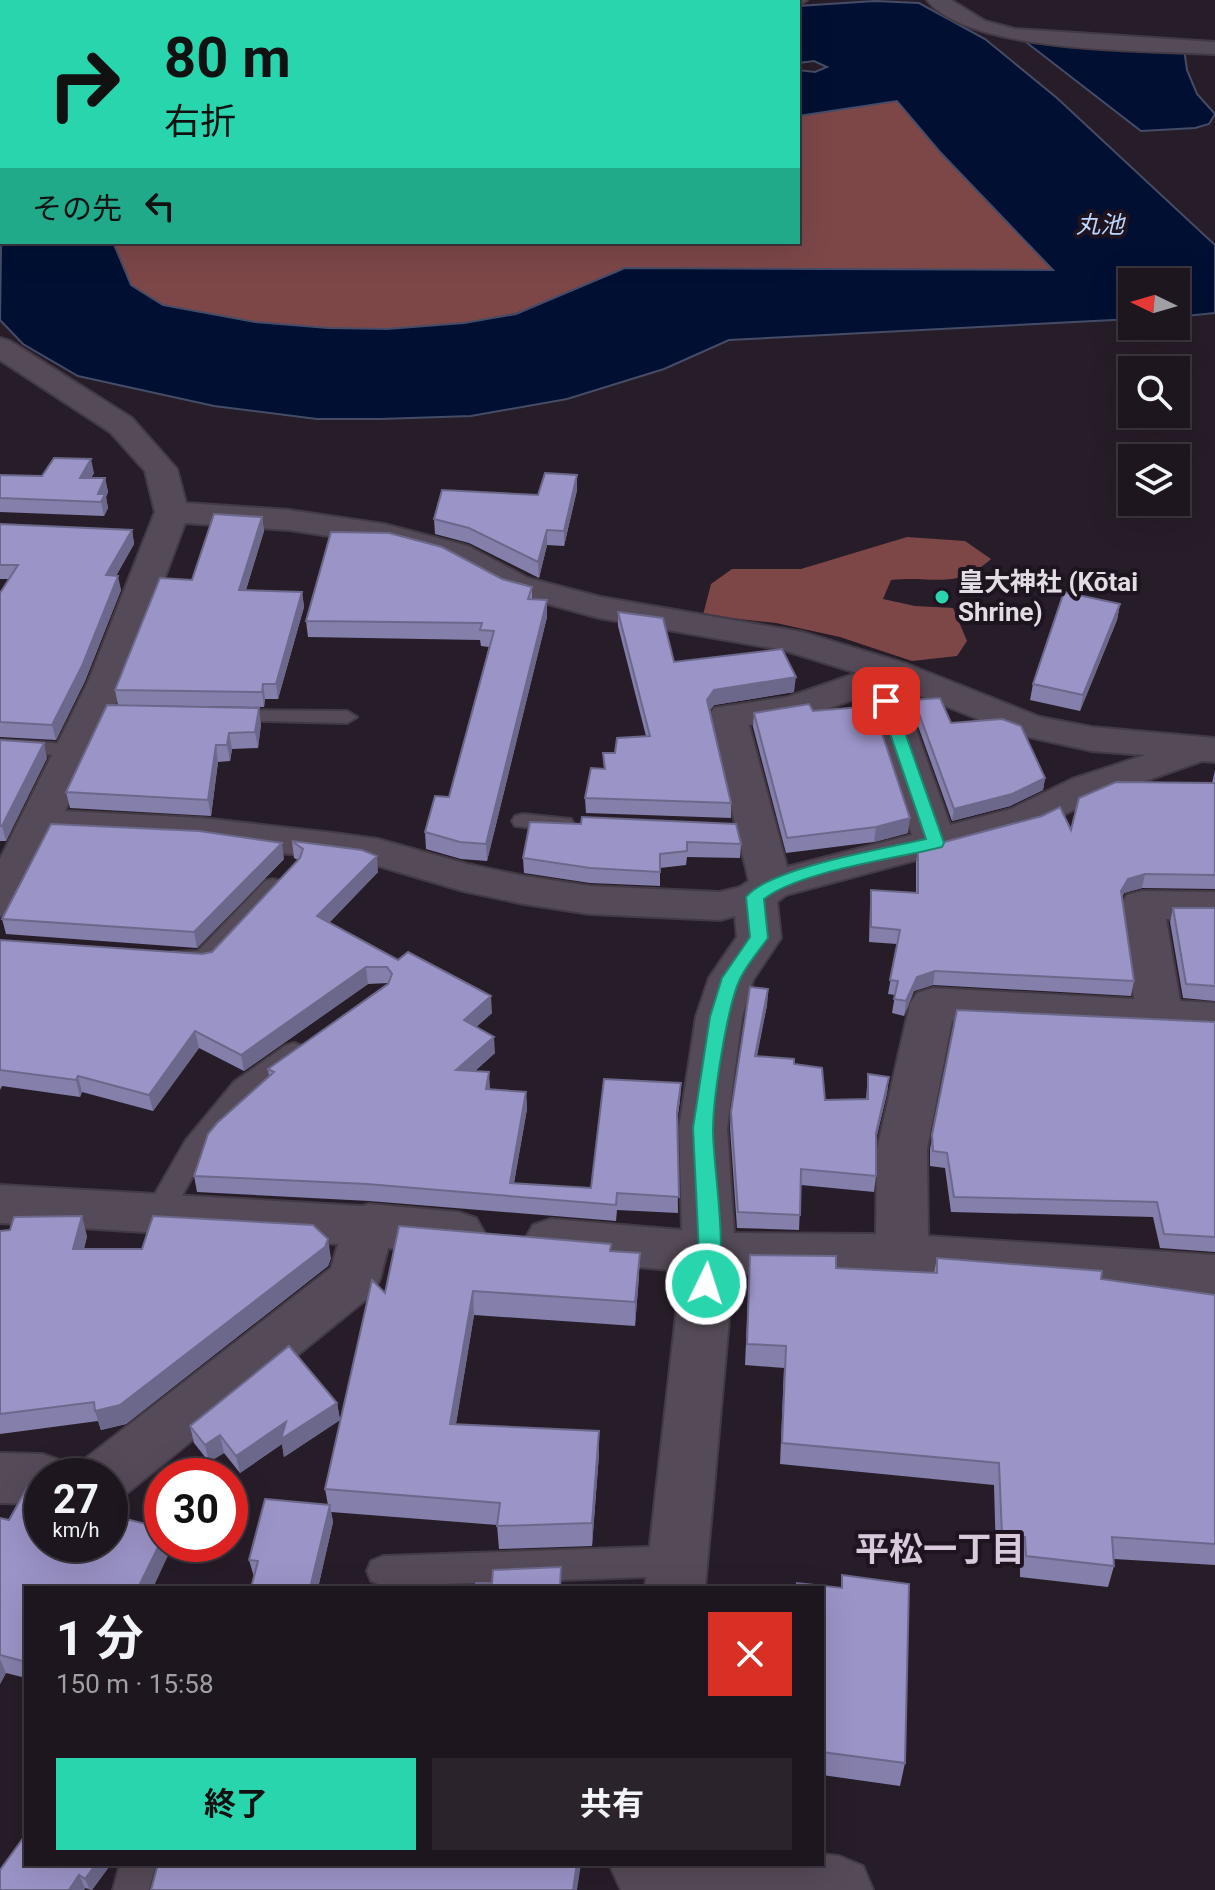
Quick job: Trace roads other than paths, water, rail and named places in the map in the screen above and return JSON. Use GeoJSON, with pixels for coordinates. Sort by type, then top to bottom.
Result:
{"type":"FeatureCollection","features":[{"type":"Feature","properties":{"kind":"street"},"geometry":{"type":"LineString","coordinates":[[937,0],[978,25],[1014,35],[1215,48]]}},
{"type":"Feature","properties":{"kind":"street"},"geometry":{"type":"LineString","coordinates":[[0,347],[121,425],[161,469],[157,525],[99,714],[72,750],[39,822],[10,862],[0,902]]}},
{"type":"Feature","properties":{"kind":"street"},"geometry":{"type":"LineString","coordinates":[[157,525],[289,520],[384,534],[456,553],[516,585],[599,607],[789,640],[1029,726],[1092,739],[1213,742]]}},
{"type":"Feature","properties":{"kind":"street"},"geometry":{"type":"LineString","coordinates":[[677,1574],[709,1253],[703,1128],[723,1004],[731,978],[759,938],[763,891],[742,829],[728,716],[794,708],[886,674]]}},
{"type":"Feature","properties":{"kind":"street"},"geometry":{"type":"LineString","coordinates":[[886,674],[901,750],[936,843]]}},
{"type":"Feature","properties":{"kind":"street"},"geometry":{"type":"LineString","coordinates":[[39,822],[202,831],[334,846],[378,852],[463,877],[524,890],[590,900],[720,906],[858,860],[936,843],[1025,818],[1086,788],[1213,742]]}},
{"type":"Feature","properties":{"kind":"street"},"geometry":{"type":"LineString","coordinates":[[1159,1015],[1142,905],[1215,906]]}},
{"type":"Feature","properties":{"kind":"street"},"geometry":{"type":"LineString","coordinates":[[902,1255],[902,1149],[933,1004],[1215,1019]]}},
{"type":"Feature","properties":{"kind":"street"},"geometry":{"type":"LineString","coordinates":[[0,1204],[369,1224],[709,1253],[902,1255],[1215,1276]]}},
{"type":"Feature","properties":{"kind":"street"},"geometry":{"type":"LineString","coordinates":[[128,1459],[354,1279],[369,1224]]}},
{"type":"Feature","properties":{"kind":"street"},"geometry":{"type":"LineString","coordinates":[[0,1478],[24,1479]]}},
{"type":"Feature","properties":{"kind":"street"},"geometry":{"type":"LineString","coordinates":[[645,1874],[839,1890]]}},
{"type":"Feature","properties":{"kind":"lane"},"geometry":{"type":"LineString","coordinates":[[203,716],[347,717]]}},
{"type":"Feature","properties":{"kind":"lane"},"geometry":{"type":"LineString","coordinates":[[0,746],[72,750]]}},
{"type":"Feature","properties":{"kind":"lane"},"geometry":{"type":"LineString","coordinates":[[523,821],[590,826]]}},
{"type":"Feature","properties":{"kind":"lane"},"geometry":{"type":"LineString","coordinates":[[157,956],[204,960],[292,867]]}},
{"type":"Feature","properties":{"kind":"lane"},"geometry":{"type":"LineString","coordinates":[[158,1213],[195,1147],[243,1089],[317,1036]]}},
{"type":"Feature","properties":{"kind":"lane"},"geometry":{"type":"LineString","coordinates":[[383,1571],[677,1574]]}},
{"type":"Feature","properties":{"kind":"lane"},"geometry":{"type":"LineString","coordinates":[[131,1890],[137,1866]]}},
{"type":"Feature","properties":{"kind":"water","name":"丸池"},"geometry":{"type":"Polygon","coordinates":[[[875,1],[919,3],[985,39],[1057,98],[1215,245],[1215,313],[1190,316],[1190,268],[1118,268],[1118,320],[729,340],[664,369],[567,399],[471,416],[380,419],[317,419],[214,406],[78,376],[23,344],[0,320],[1,244],[114,244],[131,285],[163,305],[255,322],[328,328],[387,329],[464,323],[516,314],[625,268],[1053,270],[940,152],[897,101],[800,116],[800,70],[815,72],[827,67],[814,61],[800,63],[800,6],[875,1]]]}},
{"type":"Feature","properties":{"kind":"water"},"geometry":{"type":"Polygon","coordinates":[[[1022,39],[1184,49],[1187,70],[1197,94],[1215,114],[1209,124],[1195,128],[1141,131],[1022,39]]]}},
{"type":"Feature","properties":{"kind":"place","name":"皇大神社 (Kōtai Shrine)"},"geometry":{"type":"Point","coordinates":[942,597]}},
{"type":"Feature","properties":{"kind":"district","name":"平松一丁目"},"geometry":{"type":"Point","coordinates":[940,1549]}}]}
